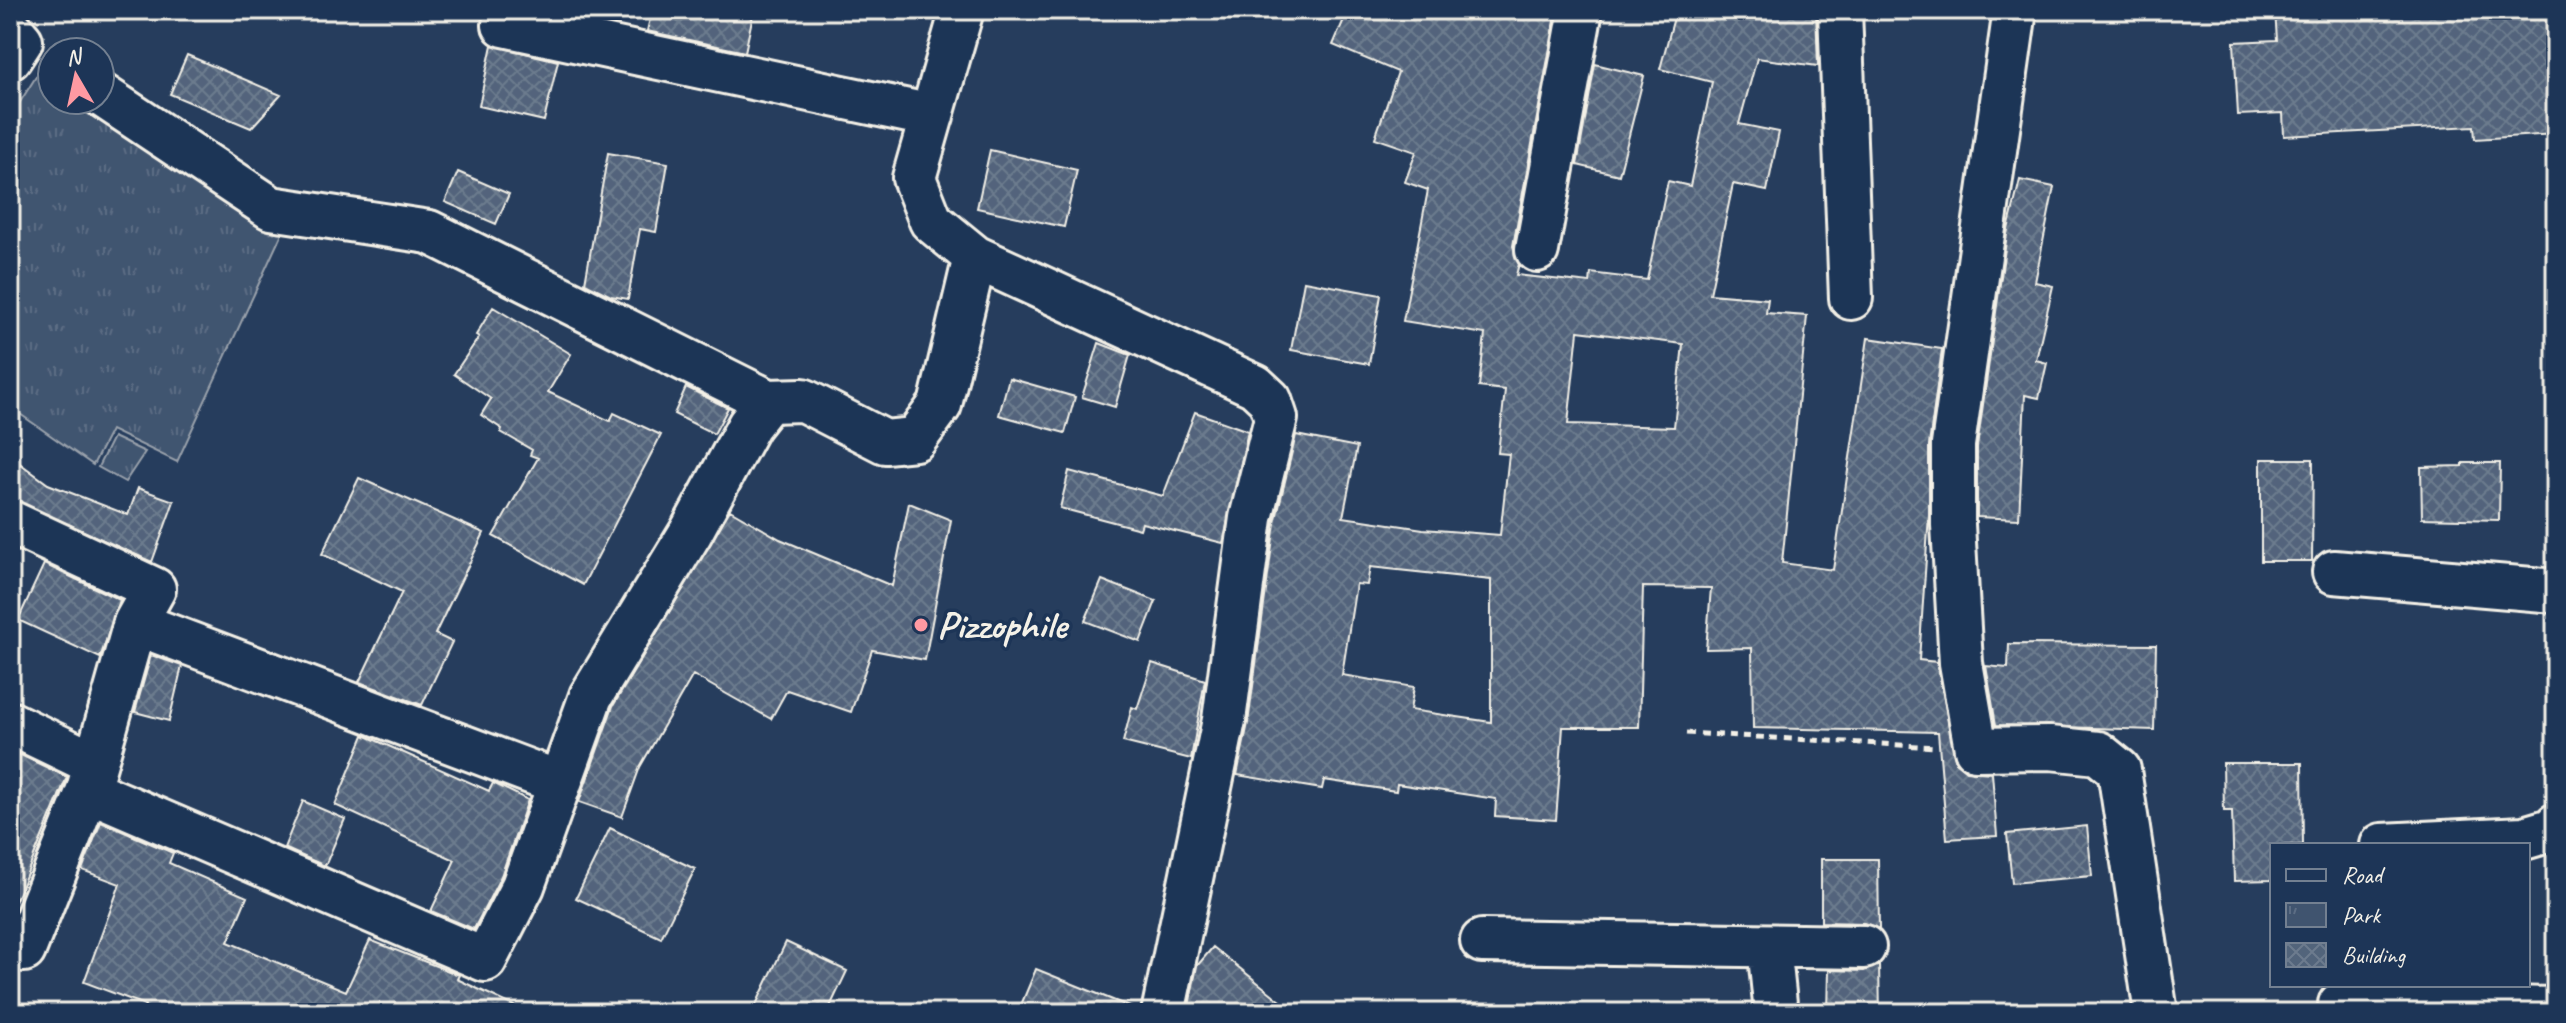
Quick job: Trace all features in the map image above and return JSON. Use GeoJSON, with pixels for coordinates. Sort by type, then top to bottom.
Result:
{"type":"FeatureCollection","features":[{"type":"Feature","properties":{"kind":"street"},"geometry":{"type":"LineString","coordinates":[[508,10],[504,25],[932,116]]}},
{"type":"Feature","properties":{"kind":"street"},"geometry":{"type":"LineString","coordinates":[[962,10],[914,178],[931,221],[975,257],[1255,386],[1270,400],[1276,418],[1251,518],[1224,720],[1163,1013]]}},
{"type":"Feature","properties":{"kind":"street"},"geometry":{"type":"LineString","coordinates":[[1537,250],[1581,10]]}},
{"type":"Feature","properties":{"kind":"street"},"geometry":{"type":"LineString","coordinates":[[1840,10],[1851,298]]}},
{"type":"Feature","properties":{"kind":"street"},"geometry":{"type":"LineString","coordinates":[[2015,10],[1953,445],[1953,525],[1961,663],[1976,749],[2050,748],[2098,753],[2119,770],[2156,1013]]}},
{"type":"Feature","properties":{"kind":"street"},"geometry":{"type":"LineString","coordinates":[[116,105],[271,208],[429,232],[768,401],[803,400],[885,442],[915,439],[940,405],[975,257]]}},
{"type":"Feature","properties":{"kind":"street"},"geometry":{"type":"LineString","coordinates":[[10,723],[92,777],[485,960],[523,886],[591,696],[691,532],[749,425],[768,401]]}},
{"type":"Feature","properties":{"kind":"street"},"geometry":{"type":"LineString","coordinates":[[10,522],[154,589],[135,623],[92,777],[24,950]]}},
{"type":"Feature","properties":{"kind":"street"},"geometry":{"type":"LineString","coordinates":[[2334,572],[2556,591]]}},
{"type":"Feature","properties":{"kind":"street"},"geometry":{"type":"LineString","coordinates":[[135,623],[560,783]]}},
{"type":"Feature","properties":{"kind":"street"},"geometry":{"type":"LineString","coordinates":[[2423,843],[2524,838],[2554,829],[2556,825]]}},
{"type":"Feature","properties":{"kind":"street"},"geometry":{"type":"LineString","coordinates":[[1482,941],[1864,947]]}},
{"type":"Feature","properties":{"kind":"street"},"geometry":{"type":"LineString","coordinates":[[1769,946],[1776,1013]]}},
{"type":"Feature","properties":{"kind":"street"},"geometry":{"type":"LineString","coordinates":[[2340,1001],[2556,1009]]}},
{"type":"Feature","properties":{"kind":"path"},"geometry":{"type":"LineString","coordinates":[[1686,733],[1976,749]]}},
{"type":"Feature","properties":{"kind":"green space"},"geometry":{"type":"Polygon","coordinates":[[[36,77],[36,116],[116,116],[116,110],[288,220],[177,462],[111,430],[93,465],[10,407],[10,118],[36,77]]]}},
{"type":"Feature","properties":{"kind":"green space"},"geometry":{"type":"Polygon","coordinates":[[[113,437],[145,452],[125,482],[98,467],[113,437]]]}},
{"type":"Feature","properties":{"kind":"building"},"geometry":{"type":"Polygon","coordinates":[[[652,10],[754,10],[745,52],[647,31],[652,10]]]}},
{"type":"Feature","properties":{"kind":"building"},"geometry":{"type":"Polygon","coordinates":[[[1348,10],[1557,10],[1513,246],[1519,264],[1516,275],[1590,283],[1591,273],[1647,280],[1668,181],[1690,186],[1712,82],[1660,69],[1676,10],[1816,10],[1818,66],[1757,58],[1739,124],[1779,132],[1767,191],[1733,184],[1710,294],[1768,299],[1766,313],[1807,316],[1782,563],[1833,570],[1868,338],[1942,349],[1929,445],[1929,515],[1919,660],[1937,662],[1956,763],[1966,771],[1992,773],[1997,836],[1947,839],[1938,732],[1753,728],[1752,648],[1706,649],[1711,588],[1643,587],[1639,727],[1563,727],[1556,820],[1495,816],[1496,799],[1397,784],[1396,791],[1324,780],[1322,789],[1237,775],[1248,723],[1275,523],[1296,435],[1357,447],[1343,517],[1423,529],[1500,535],[1509,454],[1498,453],[1505,390],[1479,387],[1485,334],[1403,321],[1428,190],[1405,182],[1416,152],[1375,138],[1398,72],[1333,45],[1348,10]],[[1578,331],[1568,424],[1674,427],[1683,344],[1578,331]],[[1370,567],[1367,585],[1356,584],[1342,675],[1414,687],[1410,710],[1491,722],[1491,580],[1370,567]]]}},
{"type":"Feature","properties":{"kind":"building"},"geometry":{"type":"Polygon","coordinates":[[[2275,10],[2549,10],[2556,134],[2475,139],[2474,126],[2284,136],[2283,113],[2238,115],[2234,42],[2277,40],[2275,10]]]}},
{"type":"Feature","properties":{"kind":"building"},"geometry":{"type":"Polygon","coordinates":[[[492,45],[558,61],[544,121],[479,106],[492,45]]]}},
{"type":"Feature","properties":{"kind":"building"},"geometry":{"type":"Polygon","coordinates":[[[187,55],[281,95],[251,128],[170,94],[187,55]]]}},
{"type":"Feature","properties":{"kind":"building"},"geometry":{"type":"Polygon","coordinates":[[[1595,64],[1644,76],[1619,175],[1577,165],[1595,64]]]}},
{"type":"Feature","properties":{"kind":"building"},"geometry":{"type":"Polygon","coordinates":[[[990,150],[1077,170],[1064,227],[977,208],[990,150]]]}},
{"type":"Feature","properties":{"kind":"building"},"geometry":{"type":"Polygon","coordinates":[[[608,153],[668,163],[656,232],[640,229],[628,299],[611,296],[585,283],[608,153]]]}},
{"type":"Feature","properties":{"kind":"building"},"geometry":{"type":"Polygon","coordinates":[[[458,172],[509,194],[496,224],[445,202],[458,172]]]}},
{"type":"Feature","properties":{"kind":"building"},"geometry":{"type":"Polygon","coordinates":[[[2020,180],[2054,187],[2035,282],[2053,286],[2036,360],[2047,363],[2039,398],[2025,395],[2019,519],[1977,517],[1977,447],[2007,234],[2020,180]]]}},
{"type":"Feature","properties":{"kind":"building"},"geometry":{"type":"Polygon","coordinates":[[[1304,281],[1381,295],[1369,364],[1291,350],[1304,281]]]}},
{"type":"Feature","properties":{"kind":"building"},"geometry":{"type":"Polygon","coordinates":[[[493,307],[571,354],[548,392],[610,421],[614,413],[661,435],[583,585],[493,536],[538,458],[530,455],[532,450],[501,432],[502,429],[481,415],[491,399],[454,374],[479,337],[476,335],[493,307]]]}},
{"type":"Feature","properties":{"kind":"building"},"geometry":{"type":"Polygon","coordinates":[[[1099,343],[1130,355],[1115,407],[1082,397],[1099,343]]]}},
{"type":"Feature","properties":{"kind":"building"},"geometry":{"type":"Polygon","coordinates":[[[1009,378],[1075,397],[1065,433],[999,415],[1009,378]]]}},
{"type":"Feature","properties":{"kind":"building"},"geometry":{"type":"Polygon","coordinates":[[[686,387],[728,408],[714,434],[674,414],[686,387]]]}},
{"type":"Feature","properties":{"kind":"building"},"geometry":{"type":"Polygon","coordinates":[[[1195,412],[1248,431],[1223,543],[1142,523],[1140,529],[1060,508],[1069,471],[1163,496],[1195,412]]]}},
{"type":"Feature","properties":{"kind":"building"},"geometry":{"type":"Polygon","coordinates":[[[10,456],[48,484],[128,515],[138,488],[174,501],[152,562],[10,498],[10,456]]]}},
{"type":"Feature","properties":{"kind":"building"},"geometry":{"type":"Polygon","coordinates":[[[2261,459],[2313,459],[2312,561],[2261,561],[2261,459]]]}},
{"type":"Feature","properties":{"kind":"building"},"geometry":{"type":"Polygon","coordinates":[[[2463,463],[2500,463],[2499,520],[2422,518],[2421,467],[2463,466],[2463,463]]]}},
{"type":"Feature","properties":{"kind":"building"},"geometry":{"type":"Polygon","coordinates":[[[359,478],[484,533],[435,634],[452,642],[422,705],[359,682],[402,592],[322,554],[359,478]]]}},
{"type":"Feature","properties":{"kind":"building"},"geometry":{"type":"Polygon","coordinates":[[[909,503],[951,520],[925,660],[872,650],[851,712],[787,690],[771,719],[693,675],[640,767],[622,817],[579,802],[613,706],[730,510],[780,539],[892,586],[909,503]]]}},
{"type":"Feature","properties":{"kind":"building"},"geometry":{"type":"Polygon","coordinates":[[[44,564],[120,600],[100,658],[18,620],[44,564]]]}},
{"type":"Feature","properties":{"kind":"building"},"geometry":{"type":"Polygon","coordinates":[[[1102,580],[1156,601],[1140,642],[1085,621],[1102,580]]]}},
{"type":"Feature","properties":{"kind":"building"},"geometry":{"type":"Polygon","coordinates":[[[2009,644],[2156,645],[2154,730],[1996,725],[1986,666],[2008,668],[2009,644]]]}},
{"type":"Feature","properties":{"kind":"building"},"geometry":{"type":"Polygon","coordinates":[[[151,655],[182,666],[169,721],[135,712],[151,655]]]}},
{"type":"Feature","properties":{"kind":"building"},"geometry":{"type":"Polygon","coordinates":[[[1152,663],[1205,680],[1191,759],[1123,742],[1132,707],[1137,709],[1152,663]]]}},
{"type":"Feature","properties":{"kind":"building"},"geometry":{"type":"Polygon","coordinates":[[[364,735],[489,791],[493,783],[528,800],[501,876],[474,929],[431,911],[455,860],[335,805],[364,735]]]}},
{"type":"Feature","properties":{"kind":"building"},"geometry":{"type":"Polygon","coordinates":[[[10,750],[67,777],[10,914],[10,750]]]}},
{"type":"Feature","properties":{"kind":"building"},"geometry":{"type":"Polygon","coordinates":[[[2223,763],[2302,763],[2303,843],[2270,843],[2270,880],[2234,881],[2232,811],[2224,811],[2223,763]]]}},
{"type":"Feature","properties":{"kind":"building"},"geometry":{"type":"Polygon","coordinates":[[[303,801],[345,819],[325,866],[284,848],[303,801]]]}},
{"type":"Feature","properties":{"kind":"building"},"geometry":{"type":"Polygon","coordinates":[[[101,822],[173,853],[169,863],[247,897],[228,942],[346,991],[370,940],[459,975],[457,979],[529,1013],[141,1013],[145,1005],[84,982],[120,884],[82,870],[101,822]]]}},
{"type":"Feature","properties":{"kind":"building"},"geometry":{"type":"Polygon","coordinates":[[[2087,826],[2092,876],[2012,883],[2007,834],[2087,826]]]}},
{"type":"Feature","properties":{"kind":"building"},"geometry":{"type":"Polygon","coordinates":[[[610,828],[695,869],[661,938],[576,898],[610,828]]]}},
{"type":"Feature","properties":{"kind":"building"},"geometry":{"type":"Polygon","coordinates":[[[1821,859],[1878,859],[1879,929],[1864,923],[1821,922],[1821,859]]]}},
{"type":"Feature","properties":{"kind":"building"},"geometry":{"type":"Polygon","coordinates":[[[786,942],[847,971],[827,1013],[752,1013],[786,942]]]}},
{"type":"Feature","properties":{"kind":"building"},"geometry":{"type":"Polygon","coordinates":[[[1213,947],[1296,1013],[1198,1013],[1189,1006],[1197,966],[1213,947]]]}},
{"type":"Feature","properties":{"kind":"building"},"geometry":{"type":"Polygon","coordinates":[[[1879,965],[1880,1013],[1828,1013],[1829,970],[1864,971],[1879,965]]]}},
{"type":"Feature","properties":{"kind":"building"},"geometry":{"type":"Polygon","coordinates":[[[1036,969],[1140,1013],[1041,1013],[1021,1005],[1036,969]]]}},
{"type":"Feature","properties":{"kind":"place","name":"Pizzophile"},"geometry":{"type":"Point","coordinates":[921,625]}}]}
